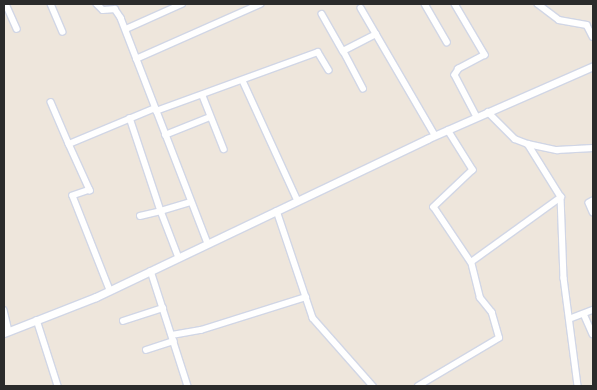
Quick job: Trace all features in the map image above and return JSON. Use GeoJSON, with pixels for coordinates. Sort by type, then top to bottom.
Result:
{"type":"FeatureCollection","features":[{"type":"Feature","properties":{"kind":"street"},"geometry":{"type":"LineString","coordinates":[[6,4],[17,29]]}},
{"type":"Feature","properties":{"kind":"street"},"geometry":{"type":"LineString","coordinates":[[51,4],[63,32]]}},
{"type":"Feature","properties":{"kind":"street"},"geometry":{"type":"LineString","coordinates":[[97,4],[103,10],[119,12],[208,244]]}},
{"type":"Feature","properties":{"kind":"street"},"geometry":{"type":"LineString","coordinates":[[126,29],[182,4]]}},
{"type":"Feature","properties":{"kind":"street"},"geometry":{"type":"LineString","coordinates":[[136,59],[260,4]]}},
{"type":"Feature","properties":{"kind":"street"},"geometry":{"type":"LineString","coordinates":[[455,4],[485,54],[459,69],[455,76],[477,117]]}},
{"type":"Feature","properties":{"kind":"street"},"geometry":{"type":"LineString","coordinates":[[538,4],[559,20],[587,25],[593,37]]}},
{"type":"Feature","properties":{"kind":"street"},"geometry":{"type":"LineString","coordinates":[[428,5],[447,42]]}},
{"type":"Feature","properties":{"kind":"street"},"geometry":{"type":"LineString","coordinates":[[361,8],[435,135]]}},
{"type":"Feature","properties":{"kind":"street"},"geometry":{"type":"LineString","coordinates":[[322,14],[363,89]]}},
{"type":"Feature","properties":{"kind":"street"},"geometry":{"type":"LineString","coordinates":[[343,51],[376,34]]}},
{"type":"Feature","properties":{"kind":"street"},"geometry":{"type":"LineString","coordinates":[[69,144],[130,118],[203,96],[318,52],[329,70]]}},
{"type":"Feature","properties":{"kind":"street"},"geometry":{"type":"LineString","coordinates":[[4,310],[6,332],[110,290],[435,135],[593,66]]}},
{"type":"Feature","properties":{"kind":"street"},"geometry":{"type":"LineString","coordinates":[[243,80],[298,201]]}},
{"type":"Feature","properties":{"kind":"street"},"geometry":{"type":"LineString","coordinates":[[203,96],[224,149]]}},
{"type":"Feature","properties":{"kind":"street"},"geometry":{"type":"LineString","coordinates":[[51,102],[90,190],[72,196],[110,290]]}},
{"type":"Feature","properties":{"kind":"street"},"geometry":{"type":"LineString","coordinates":[[488,112],[515,139],[528,144],[557,150],[593,148]]}},
{"type":"Feature","properties":{"kind":"street"},"geometry":{"type":"LineString","coordinates":[[166,135],[210,117]]}},
{"type":"Feature","properties":{"kind":"street"},"geometry":{"type":"LineString","coordinates":[[130,118],[179,258]]}},
{"type":"Feature","properties":{"kind":"street"},"geometry":{"type":"LineString","coordinates":[[418,386],[499,338],[492,313],[480,298],[471,262],[434,208],[473,170],[448,130]]}},
{"type":"Feature","properties":{"kind":"street"},"geometry":{"type":"LineString","coordinates":[[528,144],[561,197],[569,319],[578,386]]}},
{"type":"Feature","properties":{"kind":"street"},"geometry":{"type":"LineString","coordinates":[[471,262],[561,197]]}},
{"type":"Feature","properties":{"kind":"street"},"geometry":{"type":"LineString","coordinates":[[593,201],[589,203],[593,212]]}},
{"type":"Feature","properties":{"kind":"street"},"geometry":{"type":"LineString","coordinates":[[140,216],[191,202]]}},
{"type":"Feature","properties":{"kind":"street"},"geometry":{"type":"LineString","coordinates":[[277,211],[313,318],[373,386]]}},
{"type":"Feature","properties":{"kind":"street"},"geometry":{"type":"LineString","coordinates":[[150,271],[188,386]]}},
{"type":"Feature","properties":{"kind":"street"},"geometry":{"type":"LineString","coordinates":[[146,350],[172,338],[306,297]]}},
{"type":"Feature","properties":{"kind":"street"},"geometry":{"type":"LineString","coordinates":[[123,321],[163,308]]}},
{"type":"Feature","properties":{"kind":"street"},"geometry":{"type":"LineString","coordinates":[[569,319],[593,310]]}},
{"type":"Feature","properties":{"kind":"street"},"geometry":{"type":"LineString","coordinates":[[584,314],[593,334]]}},
{"type":"Feature","properties":{"kind":"street"},"geometry":{"type":"LineString","coordinates":[[37,320],[58,386]]}}]}
